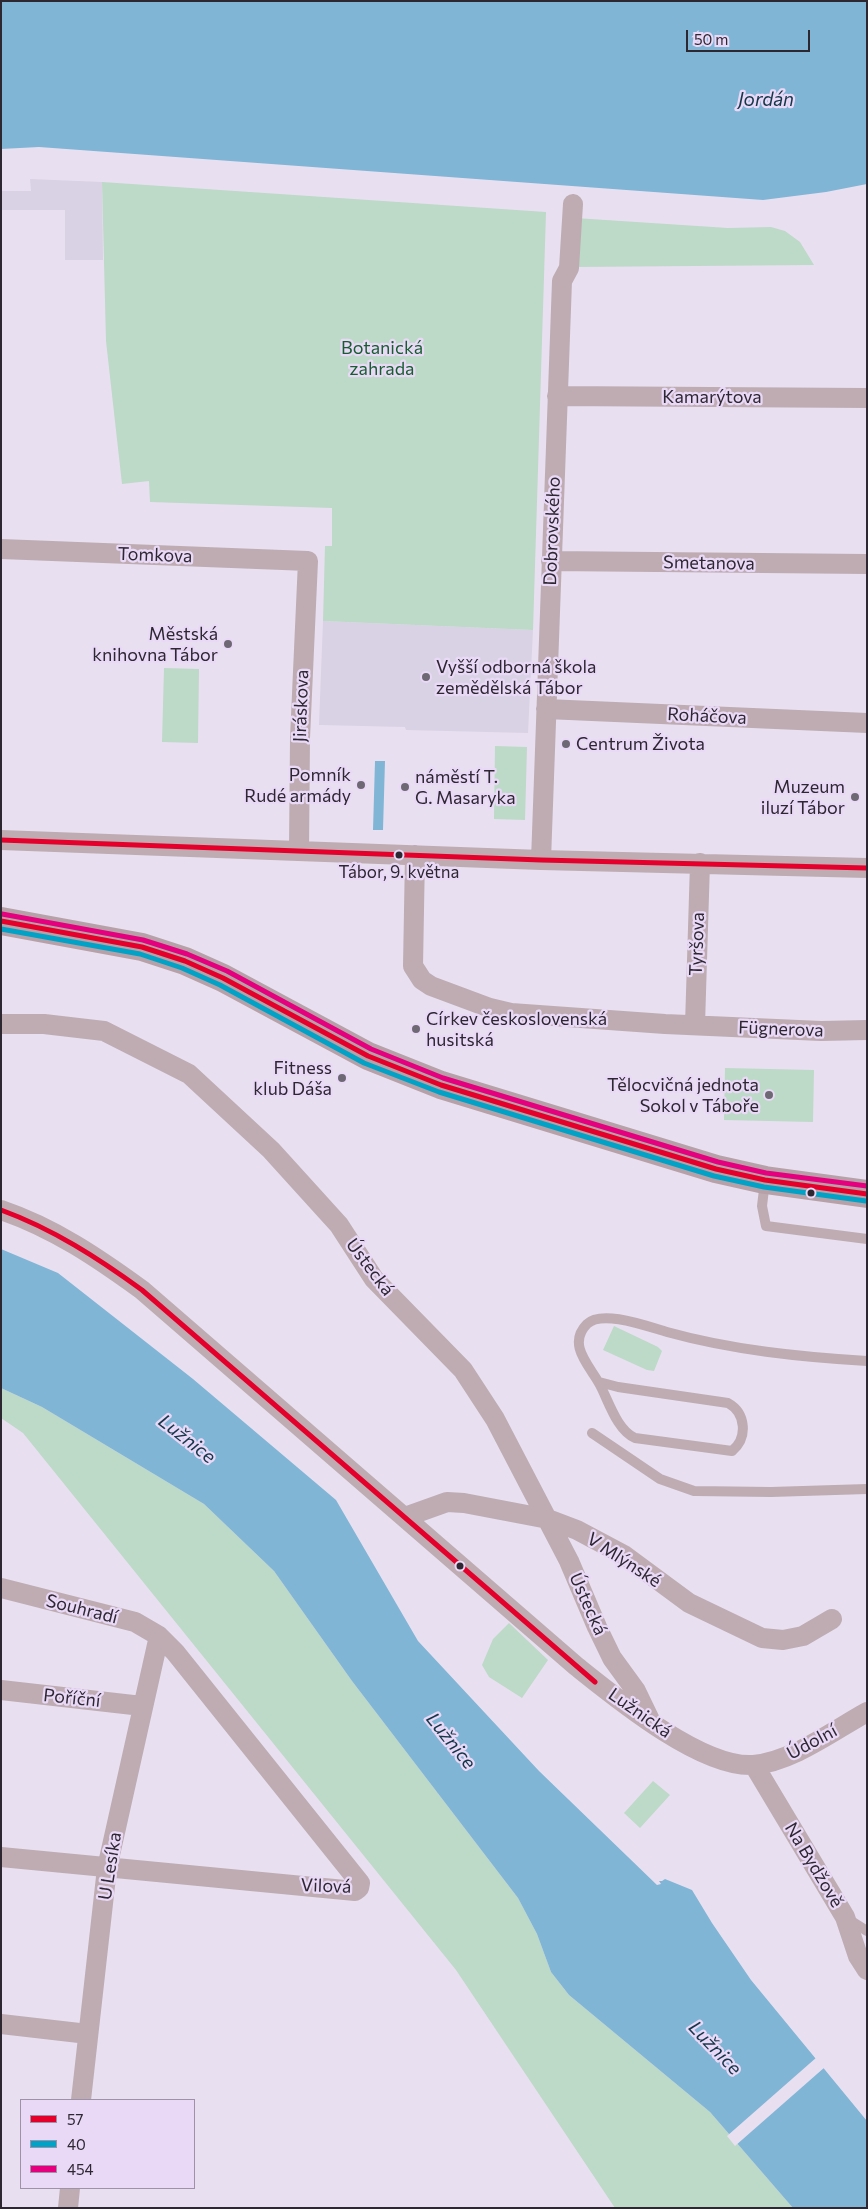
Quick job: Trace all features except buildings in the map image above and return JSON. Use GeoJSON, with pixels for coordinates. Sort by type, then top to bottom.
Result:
{"type":"FeatureCollection","features":[{"type":"Feature","properties":{"kind":"main road"},"geometry":{"type":"LineString","coordinates":[[1,921],[142,947],[185,961],[223,978],[348,1046],[414,1075],[716,1169],[765,1180],[867,1194]]}},
{"type":"Feature","properties":{"kind":"street","name":"Dobrovského"},"geometry":{"type":"LineString","coordinates":[[541,860],[562,281],[564,274],[569,268],[573,204]]}},
{"type":"Feature","properties":{"kind":"street","name":"Kamarýtova"},"geometry":{"type":"LineString","coordinates":[[557,396],[867,398]]}},
{"type":"Feature","properties":{"kind":"street","name":"Tomkova"},"geometry":{"type":"LineString","coordinates":[[1,549],[308,561]]}},
{"type":"Feature","properties":{"kind":"street","name":"Jiráskova"},"geometry":{"type":"LineString","coordinates":[[299,851],[300,738],[308,561]]}},
{"type":"Feature","properties":{"kind":"street","name":"Smetanova"},"geometry":{"type":"LineString","coordinates":[[551,561],[867,564]]}},
{"type":"Feature","properties":{"kind":"street","name":"Roháčova"},"geometry":{"type":"LineString","coordinates":[[546,708],[867,723]]}},
{"type":"Feature","properties":{"kind":"street"},"geometry":{"type":"LineString","coordinates":[[1,840],[541,860],[700,862],[867,868]]}},
{"type":"Feature","properties":{"kind":"street","name":"Fügnerova"},"geometry":{"type":"LineString","coordinates":[[415,855],[413,966],[422,980],[453,994],[490,1008],[510,1013],[695,1025],[821,1031],[867,1030]]}},
{"type":"Feature","properties":{"kind":"street","name":"Tyršova"},"geometry":{"type":"LineString","coordinates":[[695,1025],[700,862]]}},
{"type":"Feature","properties":{"kind":"street","name":"Ústecká"},"geometry":{"type":"LineString","coordinates":[[1,1024],[44,1024],[104,1031],[189,1074],[271,1150],[339,1225],[374,1279],[463,1370],[495,1419],[569,1561],[612,1658],[636,1691],[652,1722]]}},
{"type":"Feature","properties":{"kind":"street","name":"Lužnická"},"geometry":{"type":"LineString","coordinates":[[1,1210],[33,1222],[78,1245],[142,1290],[596,1682],[676,1739],[721,1760],[737,1764],[754,1765]]}},
{"type":"Feature","properties":{"kind":"street","name":"V Mlýnské"},"geometry":{"type":"LineString","coordinates":[[405,1516],[447,1502],[464,1503],[548,1519],[577,1530],[624,1555],[689,1604],[762,1638],[784,1640],[802,1636],[832,1620]]}},
{"type":"Feature","properties":{"kind":"street","name":"Souhradí"},"geometry":{"type":"LineString","coordinates":[[1,1588],[135,1622],[159,1636]]}},
{"type":"Feature","properties":{"kind":"street","name":"U Lesíka"},"geometry":{"type":"LineString","coordinates":[[80,2099],[107,1868],[159,1636]]}},
{"type":"Feature","properties":{"kind":"street","name":"Vilová"},"geometry":{"type":"LineString","coordinates":[[1,1857],[355,1891],[359,1888],[360,1883],[175,1652],[159,1636]]}},
{"type":"Feature","properties":{"kind":"street","name":"Ústecká"},"geometry":{"type":"LineString","coordinates":[[596,1682],[612,1658]]}},
{"type":"Feature","properties":{"kind":"street","name":"Poříční"},"geometry":{"type":"LineString","coordinates":[[1,1690],[142,1706]]}},
{"type":"Feature","properties":{"kind":"street","name":"Údolní"},"geometry":{"type":"LineString","coordinates":[[754,1765],[776,1760],[796,1752],[867,1712]]}},
{"type":"Feature","properties":{"kind":"street","name":"Na Bydžově"},"geometry":{"type":"LineString","coordinates":[[754,1765],[845,1917],[858,1956],[866,1968]]}},
{"type":"Feature","properties":{"kind":"street"},"geometry":{"type":"LineString","coordinates":[[1,2024],[88,2034]]}},
{"type":"Feature","properties":{"kind":"street"},"geometry":{"type":"LineString","coordinates":[[68,2208],[70,2189]]}},
{"type":"Feature","properties":{"kind":"lane"},"geometry":{"type":"LineString","coordinates":[[765,1180],[762,1206],[766,1226],[867,1239]]}},
{"type":"Feature","properties":{"kind":"lane"},"geometry":{"type":"LineString","coordinates":[[599,1382],[618,1387],[728,1403],[738,1409],[742,1418],[743,1430],[737,1447],[732,1451],[629,1436],[599,1382],[584,1360],[579,1341],[585,1326],[595,1319],[626,1321],[705,1343],[822,1358],[867,1361]]}},
{"type":"Feature","properties":{"kind":"lane"},"geometry":{"type":"LineString","coordinates":[[592,1433],[660,1479],[694,1491],[754,1492],[867,1489]]}},
{"type":"Feature","properties":{"kind":"lane"},"geometry":{"type":"LineString","coordinates":[[845,1917],[867,1932]]}},
{"type":"Feature","properties":{"kind":"shaded area"},"geometry":{"type":"Polygon","coordinates":[[[30,179],[102,182],[103,260],[65,260],[65,210],[1,210],[1,191],[31,191],[30,179]]]}},
{"type":"Feature","properties":{"kind":"shaded area","name":"Vyšší odborná škola zemědělská Tábor"},"geometry":{"type":"Polygon","coordinates":[[[323,621],[533,630],[528,733],[406,730],[405,727],[319,725],[323,621]]]}},
{"type":"Feature","properties":{"kind":"green space","name":"Botanická zahrada"},"geometry":{"type":"Polygon","coordinates":[[[102,182],[546,212],[533,630],[323,621],[325,546],[332,546],[332,508],[150,502],[149,481],[122,484],[106,341],[102,182]]]}},
{"type":"Feature","properties":{"kind":"green space"},"geometry":{"type":"Polygon","coordinates":[[[575,218],[728,228],[771,227],[785,231],[800,242],[814,265],[574,267],[575,218]]]}},
{"type":"Feature","properties":{"kind":"green space"},"geometry":{"type":"Polygon","coordinates":[[[164,668],[199,669],[198,743],[162,742],[164,668]]]}},
{"type":"Feature","properties":{"kind":"green space"},"geometry":{"type":"Polygon","coordinates":[[[495,746],[527,747],[525,820],[494,819],[495,746]]]}},
{"type":"Feature","properties":{"kind":"green space","name":"Tělocvičná jednota Sokol v Táboře"},"geometry":{"type":"Polygon","coordinates":[[[725,1068],[814,1070],[813,1122],[724,1120],[725,1068]]]}},
{"type":"Feature","properties":{"kind":"green space"},"geometry":{"type":"Polygon","coordinates":[[[614,1326],[658,1347],[662,1351],[654,1371],[647,1370],[603,1350],[614,1326]]]}},
{"type":"Feature","properties":{"kind":"green space"},"geometry":{"type":"Polygon","coordinates":[[[1,1388],[42,1407],[204,1504],[274,1571],[352,1681],[518,1898],[537,1934],[551,1972],[569,1995],[710,2112],[793,2208],[615,2208],[456,1970],[23,1433],[1,1418],[1,1388]]]}},
{"type":"Feature","properties":{"kind":"green space"},"geometry":{"type":"Polygon","coordinates":[[[509,1623],[548,1660],[522,1698],[489,1677],[482,1665],[493,1639],[509,1623]]]}},
{"type":"Feature","properties":{"kind":"green space"},"geometry":{"type":"Polygon","coordinates":[[[653,1781],[670,1795],[640,1828],[624,1813],[653,1781]]]}},
{"type":"Feature","properties":{"kind":"water","name":"Jordán"},"geometry":{"type":"Polygon","coordinates":[[[1,1],[867,1],[867,184],[826,192],[763,200],[39,147],[1,149],[1,1]]]}},
{"type":"Feature","properties":{"kind":"water"},"geometry":{"type":"Polygon","coordinates":[[[375,761],[385,761],[383,830],[373,830],[375,761]]]}},
{"type":"Feature","properties":{"kind":"water","name":"Lužnice"},"geometry":{"type":"Polygon","coordinates":[[[1,1249],[58,1273],[193,1379],[336,1500],[418,1641],[539,1771],[657,1885],[661,1884],[659,1881],[665,1879],[692,1890],[751,1980],[867,2121],[867,2208],[793,2208],[710,2112],[569,1995],[551,1972],[537,1934],[518,1898],[352,1681],[274,1571],[204,1504],[42,1407],[1,1388],[1,1249]]]}},
{"type":"Feature","properties":{"kind":"pier"},"geometry":{"type":"Polygon","coordinates":[[[817,2057],[825,2067],[735,2146],[727,2136],[817,2057]]]}},
{"type":"Feature","properties":{"kind":"transit line","name":"57"},"geometry":{"type":"LineString","coordinates":[[1,840],[541,860],[867,868]]}},
{"type":"Feature","properties":{"kind":"transit line","name":"454"},"geometry":{"type":"LineString","coordinates":[[2,914],[143,940],[187,954],[227,971],[371,1049],[443,1078],[718,1162],[766,1173],[867,1186]]}},
{"type":"Feature","properties":{"kind":"transit line","name":"57"},"geometry":{"type":"LineString","coordinates":[[1,921],[142,947],[185,961],[223,978],[368,1056],[441,1085],[716,1169],[765,1180],[867,1194]]}},
{"type":"Feature","properties":{"kind":"transit line","name":"40"},"geometry":{"type":"LineString","coordinates":[[1,929],[140,954],[182,968],[220,985],[364,1063],[439,1092],[714,1176],[764,1187],[866,1201]]}},
{"type":"Feature","properties":{"kind":"transit line","name":"57"},"geometry":{"type":"LineString","coordinates":[[1,1210],[57,1235],[142,1290],[595,1682]]}},
{"type":"Feature","properties":{"kind":"place","name":"Městská knihovna Tábor"},"geometry":{"type":"Point","coordinates":[228,644]}},
{"type":"Feature","properties":{"kind":"place","name":"Vyšší odborná škola zemědělská Tábor"},"geometry":{"type":"Point","coordinates":[426,677]}},
{"type":"Feature","properties":{"kind":"place","name":"Centrum Života"},"geometry":{"type":"Point","coordinates":[566,744]}},
{"type":"Feature","properties":{"kind":"place","name":"Pomník Rudé armády"},"geometry":{"type":"Point","coordinates":[361,785]}},
{"type":"Feature","properties":{"kind":"place","name":"náměstí T. G. Masaryka"},"geometry":{"type":"Point","coordinates":[405,787]}},
{"type":"Feature","properties":{"kind":"place","name":"Muzeum iluzí Tábor"},"geometry":{"type":"Point","coordinates":[855,797]}},
{"type":"Feature","properties":{"kind":"place","name":"Tábor, 9. května"},"geometry":{"type":"Point","coordinates":[399,855]}},
{"type":"Feature","properties":{"kind":"place","name":"Církev československá husitská"},"geometry":{"type":"Point","coordinates":[416,1029]}},
{"type":"Feature","properties":{"kind":"place","name":"Fitness klub Dáša"},"geometry":{"type":"Point","coordinates":[342,1078]}},
{"type":"Feature","properties":{"kind":"place","name":"Tělocvičná jednota Sokol v Táboře"},"geometry":{"type":"Point","coordinates":[769,1095]}}]}
